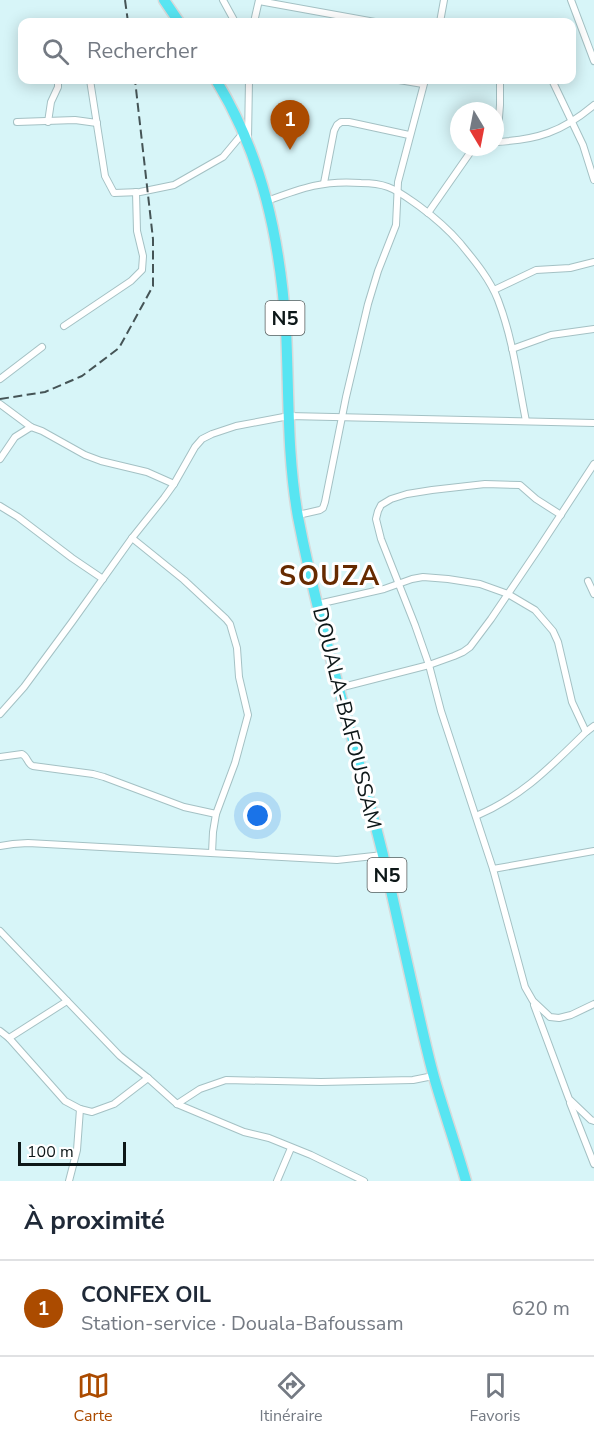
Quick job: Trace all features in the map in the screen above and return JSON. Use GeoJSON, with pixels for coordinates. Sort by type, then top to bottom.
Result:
{"type":"FeatureCollection","features":[{"type":"Feature","properties":{"kind":"highway"},"geometry":{"type":"LineString","coordinates":[[164,0],[176,18]]}},
{"type":"Feature","properties":{"kind":"highway","name":"DOUALA-BAFOUSSAM"},"geometry":{"type":"LineString","coordinates":[[218,84],[246,138],[267,201],[282,279],[293,476],[298,514],[318,604],[383,855],[433,1076],[466,1181]]}},
{"type":"Feature","properties":{"kind":"street"},"geometry":{"type":"LineString","coordinates":[[223,0],[233,18]]}},
{"type":"Feature","properties":{"kind":"street"},"geometry":{"type":"LineString","coordinates":[[441,18],[444,0]]}},
{"type":"Feature","properties":{"kind":"street"},"geometry":{"type":"LineString","coordinates":[[571,0],[594,61]]}},
{"type":"Feature","properties":{"kind":"street"},"geometry":{"type":"LineString","coordinates":[[256,18],[259,1],[353,18]]}},
{"type":"Feature","properties":{"kind":"street"},"geometry":{"type":"LineString","coordinates":[[48,122],[51,102],[58,84]]}},
{"type":"Feature","properties":{"kind":"street"},"geometry":{"type":"LineString","coordinates":[[91,84],[105,176],[114,193],[136,192],[174,184],[223,157],[246,138],[249,84]]}},
{"type":"Feature","properties":{"kind":"street"},"geometry":{"type":"LineString","coordinates":[[298,514],[316,511],[324,505],[368,304],[396,225],[397,191],[401,166],[423,84]]}},
{"type":"Feature","properties":{"kind":"street"},"geometry":{"type":"LineString","coordinates":[[500,84],[500,102]]}},
{"type":"Feature","properties":{"kind":"street"},"geometry":{"type":"LineString","coordinates":[[554,84],[583,145],[594,180]]}},
{"type":"Feature","properties":{"kind":"street"},"geometry":{"type":"LineString","coordinates":[[504,142],[517,141],[549,133],[572,122],[594,105]]}},
{"type":"Feature","properties":{"kind":"street"},"geometry":{"type":"LineString","coordinates":[[17,123],[75,120],[97,123]]}},
{"type":"Feature","properties":{"kind":"street"},"geometry":{"type":"LineString","coordinates":[[324,183],[334,131],[341,122],[410,135]]}},
{"type":"Feature","properties":{"kind":"street"},"geometry":{"type":"LineString","coordinates":[[428,213],[468,156]]}},
{"type":"Feature","properties":{"kind":"street"},"geometry":{"type":"LineString","coordinates":[[267,201],[302,188],[324,183],[373,183],[397,191],[428,213],[453,235],[494,290],[512,349],[526,421]]}},
{"type":"Feature","properties":{"kind":"street"},"geometry":{"type":"LineString","coordinates":[[64,326],[131,281],[142,270],[143,256],[137,231],[136,192]]}},
{"type":"Feature","properties":{"kind":"street"},"geometry":{"type":"LineString","coordinates":[[494,290],[536,270],[570,268],[594,262]]}},
{"type":"Feature","properties":{"kind":"street"},"geometry":{"type":"LineString","coordinates":[[512,349],[551,335],[594,329]]}},
{"type":"Feature","properties":{"kind":"street"},"geometry":{"type":"LineString","coordinates":[[0,379],[42,347]]}},
{"type":"Feature","properties":{"kind":"street"},"geometry":{"type":"LineString","coordinates":[[0,404],[31,427],[85,455],[147,472],[174,484]]}},
{"type":"Feature","properties":{"kind":"street"},"geometry":{"type":"LineString","coordinates":[[0,714],[24,687],[174,484],[189,456],[202,439],[225,429],[290,416],[594,423]]}},
{"type":"Feature","properties":{"kind":"street"},"geometry":{"type":"LineString","coordinates":[[0,459],[15,437],[31,427]]}},
{"type":"Feature","properties":{"kind":"street"},"geometry":{"type":"LineString","coordinates":[[339,688],[429,665],[454,656],[470,647],[594,464]]}},
{"type":"Feature","properties":{"kind":"street"},"geometry":{"type":"LineString","coordinates":[[561,515],[518,484],[485,484],[416,493],[391,499],[381,505],[376,524],[429,665],[441,711],[493,869],[525,987],[533,1001],[594,1164]]}},
{"type":"Feature","properties":{"kind":"street"},"geometry":{"type":"LineString","coordinates":[[0,506],[18,516],[103,579]]}},
{"type":"Feature","properties":{"kind":"street"},"geometry":{"type":"LineString","coordinates":[[132,538],[184,580],[226,619],[233,632],[237,648],[239,678],[248,715],[235,763],[216,814],[212,853]]}},
{"type":"Feature","properties":{"kind":"street"},"geometry":{"type":"LineString","coordinates":[[318,604],[399,585],[418,578],[441,578],[480,584],[508,594],[535,610],[553,631],[558,642],[572,702],[586,732]]}},
{"type":"Feature","properties":{"kind":"street"},"geometry":{"type":"LineString","coordinates":[[588,581],[594,594]]}},
{"type":"Feature","properties":{"kind":"street"},"geometry":{"type":"LineString","coordinates":[[476,816],[511,798],[535,781],[594,726]]}},
{"type":"Feature","properties":{"kind":"street"},"geometry":{"type":"LineString","coordinates":[[0,757],[22,753],[33,766],[93,774],[178,805],[216,814]]}},
{"type":"Feature","properties":{"kind":"street"},"geometry":{"type":"LineString","coordinates":[[0,846],[28,843],[337,860],[383,855]]}},
{"type":"Feature","properties":{"kind":"street"},"geometry":{"type":"LineString","coordinates":[[493,869],[594,851]]}},
{"type":"Feature","properties":{"kind":"street"},"geometry":{"type":"LineString","coordinates":[[0,931],[120,1056],[177,1104],[244,1132],[269,1138],[311,1155],[364,1181]]}},
{"type":"Feature","properties":{"kind":"street"},"geometry":{"type":"LineString","coordinates":[[9,1038],[67,1001]]}},
{"type":"Feature","properties":{"kind":"street"},"geometry":{"type":"LineString","coordinates":[[533,1001],[550,1017],[559,1018],[594,1004]]}},
{"type":"Feature","properties":{"kind":"street"},"geometry":{"type":"LineString","coordinates":[[0,1031],[9,1038],[65,1101],[80,1109],[92,1112],[114,1104],[148,1078]]}},
{"type":"Feature","properties":{"kind":"street"},"geometry":{"type":"LineString","coordinates":[[177,1104],[200,1089],[226,1080],[321,1082],[413,1080],[433,1076]]}},
{"type":"Feature","properties":{"kind":"street"},"geometry":{"type":"LineString","coordinates":[[569,1100],[594,1121]]}},
{"type":"Feature","properties":{"kind":"street"},"geometry":{"type":"LineString","coordinates":[[69,1181],[77,1150],[80,1109]]}},
{"type":"Feature","properties":{"kind":"street"},"geometry":{"type":"LineString","coordinates":[[278,1181],[291,1148]]}},
{"type":"Feature","properties":{"kind":"railway"},"geometry":{"type":"LineString","coordinates":[[125,0],[127,18]]}},
{"type":"Feature","properties":{"kind":"railway"},"geometry":{"type":"LineString","coordinates":[[0,399],[45,392],[82,376],[119,348],[153,286],[153,239],[135,84]]}},
{"type":"Feature","properties":{"kind":"place","name":"CONFEX OIL"},"geometry":{"type":"Point","coordinates":[290,150]}},
{"type":"Feature","properties":{"kind":"district","name":"SOUZA"},"geometry":{"type":"Point","coordinates":[330,576]}}]}
